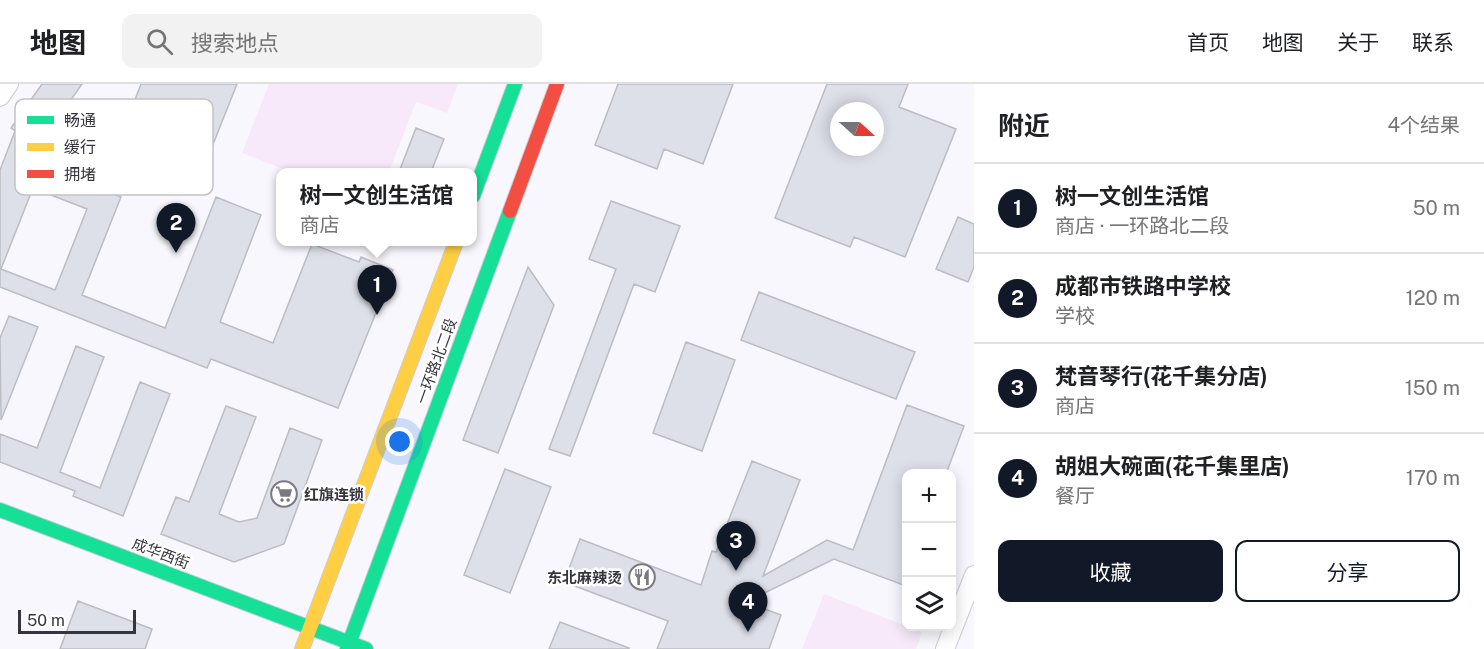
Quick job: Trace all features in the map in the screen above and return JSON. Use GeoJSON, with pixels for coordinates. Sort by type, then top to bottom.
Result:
{"type":"FeatureCollection","features":[{"type":"Feature","properties":{"kind":"main road"},"geometry":{"type":"LineString","coordinates":[[477,185],[515,84]]}},
{"type":"Feature","properties":{"kind":"main road","name":"一环路北二段"},"geometry":{"type":"LineString","coordinates":[[348,646],[557,84]]}},
{"type":"Feature","properties":{"kind":"main road","name":"一环路北二段"},"geometry":{"type":"LineString","coordinates":[[302,649],[454,246]]}},
{"type":"Feature","properties":{"kind":"main road","name":"成华西街"},"geometry":{"type":"LineString","coordinates":[[0,510],[310,628],[348,646],[366,649]]}},
{"type":"Feature","properties":{"kind":"street"},"geometry":{"type":"LineString","coordinates":[[0,98],[9,84]]}},
{"type":"Feature","properties":{"kind":"street"},"geometry":{"type":"LineString","coordinates":[[945,649],[966,618],[974,575]]}},
{"type":"Feature","properties":{"kind":"shaded area"},"geometry":{"type":"Polygon","coordinates":[[[269,84],[458,84],[447,113],[416,102],[391,168],[281,168],[242,153],[269,84]]]}},
{"type":"Feature","properties":{"kind":"shaded area"},"geometry":{"type":"Polygon","coordinates":[[[824,594],[902,624],[902,631],[922,632],[916,649],[802,649],[824,594]]]}},
{"type":"Feature","properties":{"kind":"building"},"geometry":{"type":"Polygon","coordinates":[[[42,84],[82,84],[71,99],[31,99],[42,84]]]}},
{"type":"Feature","properties":{"kind":"building"},"geometry":{"type":"Polygon","coordinates":[[[141,84],[237,84],[213,144],[213,99],[135,99],[141,84]]]}},
{"type":"Feature","properties":{"kind":"building"},"geometry":{"type":"Polygon","coordinates":[[[618,84],[733,84],[703,164],[664,149],[657,169],[595,145],[618,84]]]}},
{"type":"Feature","properties":{"kind":"building"},"geometry":{"type":"Polygon","coordinates":[[[827,84],[908,84],[899,107],[956,129],[905,257],[854,237],[850,247],[775,218],[827,84]]]}},
{"type":"Feature","properties":{"kind":"building"},"geometry":{"type":"Polygon","coordinates":[[[416,128],[444,139],[433,168],[401,168],[416,128]]]}},
{"type":"Feature","properties":{"kind":"building"},"geometry":{"type":"Polygon","coordinates":[[[15,131],[15,195],[30,195],[1,269],[55,290],[87,209],[51,195],[116,195],[121,197],[82,295],[165,328],[216,197],[261,215],[220,322],[273,343],[311,246],[317,246],[359,262],[361,257],[393,270],[338,408],[211,359],[207,368],[0,287],[0,170],[15,131]]]}},
{"type":"Feature","properties":{"kind":"building"},"geometry":{"type":"Polygon","coordinates":[[[611,201],[680,226],[655,292],[634,284],[570,456],[549,449],[616,269],[589,259],[611,201]]]}},
{"type":"Feature","properties":{"kind":"building"},"geometry":{"type":"Polygon","coordinates":[[[958,217],[974,224],[974,267],[968,282],[936,269],[958,217]]]}},
{"type":"Feature","properties":{"kind":"building"},"geometry":{"type":"Polygon","coordinates":[[[528,267],[554,305],[498,453],[463,440],[528,267]]]}},
{"type":"Feature","properties":{"kind":"building"},"geometry":{"type":"Polygon","coordinates":[[[759,292],[915,352],[896,399],[741,340],[759,292]]]}},
{"type":"Feature","properties":{"kind":"building"},"geometry":{"type":"Polygon","coordinates":[[[9,316],[38,327],[1,420],[0,338],[9,316]]]}},
{"type":"Feature","properties":{"kind":"building"},"geometry":{"type":"Polygon","coordinates":[[[686,342],[735,360],[702,451],[653,433],[686,342]]]}},
{"type":"Feature","properties":{"kind":"building"},"geometry":{"type":"Polygon","coordinates":[[[76,346],[104,357],[60,472],[100,488],[140,382],[170,394],[123,516],[73,496],[75,491],[0,462],[0,434],[37,448],[76,346]]]}},
{"type":"Feature","properties":{"kind":"building"},"geometry":{"type":"Polygon","coordinates":[[[907,405],[964,426],[948,469],[902,469],[902,584],[834,559],[746,602],[781,615],[769,649],[657,649],[668,621],[564,582],[580,539],[701,585],[712,551],[716,552],[752,461],[800,480],[763,576],[827,540],[853,550],[907,405]]]}},
{"type":"Feature","properties":{"kind":"building"},"geometry":{"type":"Polygon","coordinates":[[[226,406],[256,417],[219,514],[239,522],[257,518],[290,428],[322,440],[284,544],[234,562],[161,534],[176,497],[189,502],[226,406]]]}},
{"type":"Feature","properties":{"kind":"building"},"geometry":{"type":"Polygon","coordinates":[[[505,469],[551,487],[510,593],[464,575],[505,469]]]}},
{"type":"Feature","properties":{"kind":"building"},"geometry":{"type":"Polygon","coordinates":[[[78,601],[152,629],[145,649],[60,649],[78,601]]]}},
{"type":"Feature","properties":{"kind":"building"},"geometry":{"type":"Polygon","coordinates":[[[560,622],[629,648],[629,649],[549,649],[560,622]]]}},
{"type":"Feature","properties":{"kind":"traffic: fast"},"geometry":{"type":"LineString","coordinates":[[477,185],[515,84]]}},
{"type":"Feature","properties":{"kind":"traffic: fast"},"geometry":{"type":"LineString","coordinates":[[347,649],[510,211]]}},
{"type":"Feature","properties":{"kind":"traffic: fast"},"geometry":{"type":"LineString","coordinates":[[0,510],[366,649]]}},
{"type":"Feature","properties":{"kind":"traffic: slow"},"geometry":{"type":"LineString","coordinates":[[302,649],[454,246]]}},
{"type":"Feature","properties":{"kind":"traffic: jam"},"geometry":{"type":"LineString","coordinates":[[510,211],[557,84]]}},
{"type":"Feature","properties":{"kind":"place","name":"成都市铁路中学校"},"geometry":{"type":"Point","coordinates":[176,253]}},
{"type":"Feature","properties":{"kind":"place","name":"树一文创生活馆"},"geometry":{"type":"Point","coordinates":[377,315]}},
{"type":"Feature","properties":{"kind":"place","name":"红旗连锁"},"geometry":{"type":"Point","coordinates":[284,494]}},
{"type":"Feature","properties":{"kind":"place","name":"梵音琴行(花千集分店)"},"geometry":{"type":"Point","coordinates":[736,571]}},
{"type":"Feature","properties":{"kind":"place","name":"东北麻辣烫"},"geometry":{"type":"Point","coordinates":[642,577]}},
{"type":"Feature","properties":{"kind":"place","name":"胡姐大碗面(花千集里店)"},"geometry":{"type":"Point","coordinates":[748,632]}}]}
